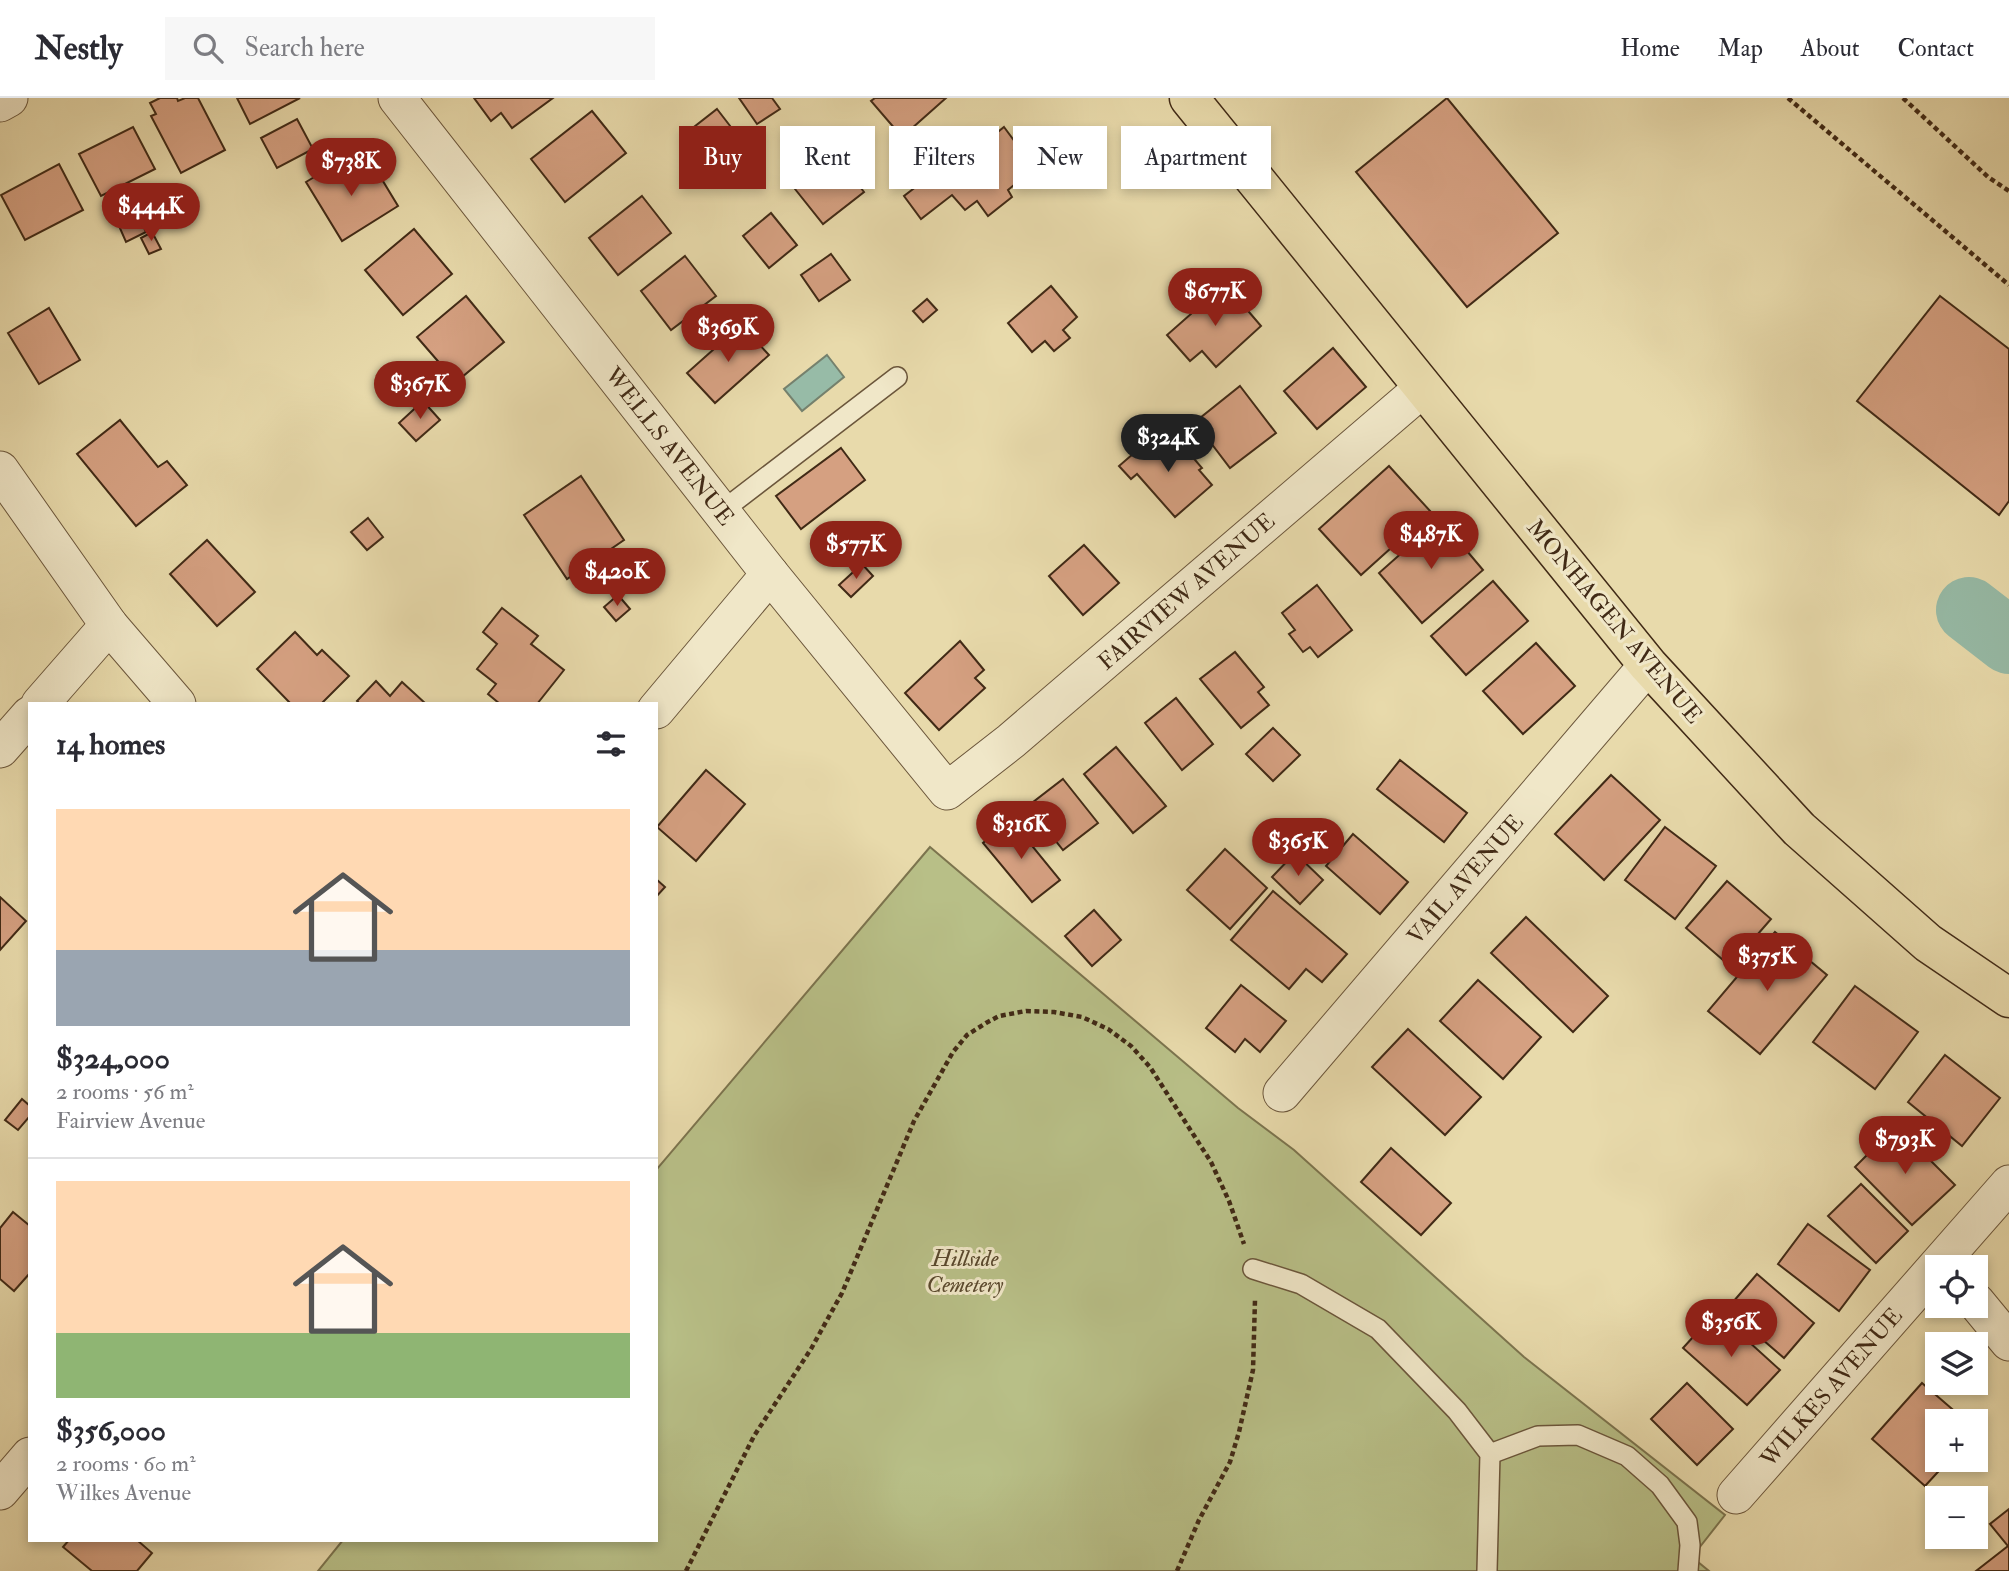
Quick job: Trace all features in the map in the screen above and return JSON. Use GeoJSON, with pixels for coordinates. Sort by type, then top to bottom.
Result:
{"type":"FeatureCollection","features":[{"type":"Feature","properties":{"kind":"main road","name":"MONHAGEN AVENUE"},"geometry":{"type":"LineString","coordinates":[[1189,98],[1648,665],[1695,719],[1799,829],[1928,943],[2009,998]]}},
{"type":"Feature","properties":{"kind":"street"},"geometry":{"type":"LineString","coordinates":[[0,103],[9,98]]}},
{"type":"Feature","properties":{"kind":"street","name":"WELLS AVENUE"},"geometry":{"type":"LineString","coordinates":[[397,98],[770,574],[947,791]]}},
{"type":"Feature","properties":{"kind":"street","name":"FAIRVIEW AVENUE"},"geometry":{"type":"LineString","coordinates":[[947,791],[1011,741],[1423,388]]}},
{"type":"Feature","properties":{"kind":"street"},"geometry":{"type":"LineString","coordinates":[[0,470],[109,625],[175,702]]}},
{"type":"Feature","properties":{"kind":"street"},"geometry":{"type":"LineString","coordinates":[[658,708],[770,574]]}},
{"type":"Feature","properties":{"kind":"street"},"geometry":{"type":"LineString","coordinates":[[42,702],[109,625]]}},
{"type":"Feature","properties":{"kind":"street","name":"VAIL AVENUE"},"geometry":{"type":"LineString","coordinates":[[1282,1093],[1648,665]]}},
{"type":"Feature","properties":{"kind":"street"},"geometry":{"type":"LineString","coordinates":[[0,749],[28,717]]}},
{"type":"Feature","properties":{"kind":"street","name":"WILKES AVENUE"},"geometry":{"type":"LineString","coordinates":[[1951,1255],[2009,1184]]}},
{"type":"Feature","properties":{"kind":"street","name":"WILKES AVENUE"},"geometry":{"type":"LineString","coordinates":[[1736,1495],[1925,1285]]}},
{"type":"Feature","properties":{"kind":"street"},"geometry":{"type":"LineString","coordinates":[[1988,1317],[2009,1342]]}},
{"type":"Feature","properties":{"kind":"street"},"geometry":{"type":"LineString","coordinates":[[0,1491],[28,1458]]}},
{"type":"Feature","properties":{"kind":"lane"},"geometry":{"type":"LineString","coordinates":[[722,511],[897,376]]}},
{"type":"Feature","properties":{"kind":"lane"},"geometry":{"type":"LineString","coordinates":[[1253,1269],[1301,1284],[1378,1329],[1457,1411],[1490,1454],[1486,1571]]}},
{"type":"Feature","properties":{"kind":"lane"},"geometry":{"type":"LineString","coordinates":[[1490,1454],[1538,1436],[1578,1435],[1627,1456],[1660,1485],[1687,1522],[1690,1545],[1688,1571]]}},
{"type":"Feature","properties":{"kind":"path"},"geometry":{"type":"LineString","coordinates":[[1788,98],[2009,285]]}},
{"type":"Feature","properties":{"kind":"path"},"geometry":{"type":"LineString","coordinates":[[1903,98],[1988,177],[2009,191]]}},
{"type":"Feature","properties":{"kind":"path"},"geometry":{"type":"LineString","coordinates":[[685,1571],[754,1436],[811,1349],[842,1293],[914,1121],[953,1052],[967,1035],[986,1023],[999,1016],[1026,1011],[1054,1012],[1091,1021],[1131,1045],[1150,1067],[1211,1162],[1229,1201],[1253,1269],[1256,1305],[1253,1370],[1238,1432],[1230,1462],[1199,1520],[1177,1571]]}},
{"type":"Feature","properties":{"kind":"green space","name":"Hillside Cemetery"},"geometry":{"type":"Polygon","coordinates":[[[930,847],[1238,1108],[1294,1150],[1524,1357],[1725,1515],[1692,1557],[1709,1571],[318,1571],[341,1542],[658,1542],[658,1168],[930,847]]]}},
{"type":"Feature","properties":{"kind":"shaded area"},"geometry":{"type":"Polygon","coordinates":[[[827,355],[844,377],[802,411],[784,389],[827,355]]]}},
{"type":"Feature","properties":{"kind":"building"},"geometry":{"type":"Polygon","coordinates":[[[160,98],[177,98],[178,101],[198,98],[225,150],[181,173],[151,116],[156,114],[150,103],[160,98]]]}},
{"type":"Feature","properties":{"kind":"building"},"geometry":{"type":"Polygon","coordinates":[[[237,98],[300,98],[250,124],[237,98]]]}},
{"type":"Feature","properties":{"kind":"building"},"geometry":{"type":"Polygon","coordinates":[[[474,98],[553,98],[512,128],[501,113],[491,121],[474,98]]]}},
{"type":"Feature","properties":{"kind":"building"},"geometry":{"type":"Polygon","coordinates":[[[739,98],[772,98],[780,109],[757,124],[739,98]]]}},
{"type":"Feature","properties":{"kind":"building"},"geometry":{"type":"Polygon","coordinates":[[[875,98],[946,98],[914,126],[893,126],[871,101],[875,98]]]}},
{"type":"Feature","properties":{"kind":"building"},"geometry":{"type":"Polygon","coordinates":[[[1447,98],[1558,233],[1467,307],[1356,172],[1447,98]]]}},
{"type":"Feature","properties":{"kind":"building"},"geometry":{"type":"Polygon","coordinates":[[[717,109],[730,126],[695,126],[717,109]]]}},
{"type":"Feature","properties":{"kind":"building"},"geometry":{"type":"Polygon","coordinates":[[[592,111],[626,153],[565,202],[531,159],[592,111]]]}},
{"type":"Feature","properties":{"kind":"building"},"geometry":{"type":"Polygon","coordinates":[[[297,119],[313,149],[277,168],[261,138],[297,119]]]}},
{"type":"Feature","properties":{"kind":"building"},"geometry":{"type":"Polygon","coordinates":[[[133,127],[155,169],[101,196],[79,154],[133,127]]]}},
{"type":"Feature","properties":{"kind":"building"},"geometry":{"type":"Polygon","coordinates":[[[1004,127],[1013,139],[1013,186],[1008,190],[1012,197],[988,216],[977,201],[965,210],[952,195],[921,219],[904,196],[913,189],[999,189],[999,131],[1004,127]]]}},
{"type":"Feature","properties":{"kind":"building"},"geometry":{"type":"Polygon","coordinates":[[[349,156],[365,181],[378,173],[398,206],[342,241],[306,182],[349,156]]]}},
{"type":"Feature","properties":{"kind":"building"},"geometry":{"type":"Polygon","coordinates":[[[59,164],[83,210],[25,240],[1,195],[59,164]]]}},
{"type":"Feature","properties":{"kind":"building"},"geometry":{"type":"Polygon","coordinates":[[[795,189],[862,189],[864,192],[823,224],[795,189]]]}},
{"type":"Feature","properties":{"kind":"building"},"geometry":{"type":"Polygon","coordinates":[[[642,196],[671,233],[618,275],[589,238],[642,196]]]}},
{"type":"Feature","properties":{"kind":"building"},"geometry":{"type":"Polygon","coordinates":[[[771,213],[797,245],[769,268],[743,236],[771,213]]]}},
{"type":"Feature","properties":{"kind":"building"},"geometry":{"type":"Polygon","coordinates":[[[139,216],[146,232],[126,242],[119,226],[139,216]]]}},
{"type":"Feature","properties":{"kind":"building"},"geometry":{"type":"Polygon","coordinates":[[[414,229],[452,274],[403,315],[365,270],[414,229]]]}},
{"type":"Feature","properties":{"kind":"building"},"geometry":{"type":"Polygon","coordinates":[[[152,232],[161,249],[149,254],[141,238],[152,232]]]}},
{"type":"Feature","properties":{"kind":"building"},"geometry":{"type":"Polygon","coordinates":[[[831,254],[850,280],[819,301],[801,275],[831,254]]]}},
{"type":"Feature","properties":{"kind":"building"},"geometry":{"type":"Polygon","coordinates":[[[685,256],[716,296],[671,330],[641,291],[685,256]]]}},
{"type":"Feature","properties":{"kind":"building"},"geometry":{"type":"Polygon","coordinates":[[[1225,284],[1261,326],[1216,367],[1202,351],[1190,361],[1167,335],[1225,284]]]}},
{"type":"Feature","properties":{"kind":"building"},"geometry":{"type":"Polygon","coordinates":[[[1051,286],[1077,317],[1063,330],[1070,338],[1054,351],[1045,341],[1032,352],[1008,323],[1051,286]]]}},
{"type":"Feature","properties":{"kind":"building"},"geometry":{"type":"Polygon","coordinates":[[[466,296],[504,342],[456,382],[417,337],[466,296]]]}},
{"type":"Feature","properties":{"kind":"building"},"geometry":{"type":"Polygon","coordinates":[[[1940,296],[2009,349],[2009,501],[1999,515],[1857,401],[1940,296]]]}},
{"type":"Feature","properties":{"kind":"building"},"geometry":{"type":"Polygon","coordinates":[[[927,299],[937,310],[923,322],[913,311],[927,299]]]}},
{"type":"Feature","properties":{"kind":"building"},"geometry":{"type":"Polygon","coordinates":[[[49,308],[80,360],[39,384],[8,333],[49,308]]]}},
{"type":"Feature","properties":{"kind":"building"},"geometry":{"type":"Polygon","coordinates":[[[741,325],[769,355],[715,403],[687,373],[741,325]]]}},
{"type":"Feature","properties":{"kind":"building"},"geometry":{"type":"Polygon","coordinates":[[[1333,348],[1366,387],[1317,429],[1284,391],[1333,348]]]}},
{"type":"Feature","properties":{"kind":"building"},"geometry":{"type":"Polygon","coordinates":[[[1240,386],[1276,433],[1230,468],[1195,422],[1240,386]]]}},
{"type":"Feature","properties":{"kind":"building"},"geometry":{"type":"Polygon","coordinates":[[[423,401],[440,420],[416,441],[399,423],[423,401]]]}},
{"type":"Feature","properties":{"kind":"building"},"geometry":{"type":"Polygon","coordinates":[[[120,420],[158,467],[167,461],[187,485],[136,526],[77,454],[120,420]]]}},
{"type":"Feature","properties":{"kind":"building"},"geometry":{"type":"Polygon","coordinates":[[[1155,435],[1168,449],[1178,440],[1202,468],[1199,470],[1212,485],[1175,517],[1137,474],[1131,479],[1119,466],[1155,435]]]}},
{"type":"Feature","properties":{"kind":"building"},"geometry":{"type":"Polygon","coordinates":[[[841,448],[865,480],[801,529],[776,496],[841,448]]]}},
{"type":"Feature","properties":{"kind":"building"},"geometry":{"type":"Polygon","coordinates":[[[1389,466],[1431,512],[1361,575],[1319,529],[1389,466]]]}},
{"type":"Feature","properties":{"kind":"building"},"geometry":{"type":"Polygon","coordinates":[[[581,476],[624,540],[567,579],[524,515],[581,476]]]}},
{"type":"Feature","properties":{"kind":"building"},"geometry":{"type":"Polygon","coordinates":[[[368,518],[383,537],[367,550],[351,532],[368,518]]]}},
{"type":"Feature","properties":{"kind":"building"},"geometry":{"type":"Polygon","coordinates":[[[1440,519],[1483,570],[1422,623],[1379,573],[1440,519]]]}},
{"type":"Feature","properties":{"kind":"building"},"geometry":{"type":"Polygon","coordinates":[[[207,540],[255,592],[217,626],[170,574],[207,540]]]}},
{"type":"Feature","properties":{"kind":"building"},"geometry":{"type":"Polygon","coordinates":[[[1084,545],[1119,583],[1083,615],[1049,576],[1084,545]]]}},
{"type":"Feature","properties":{"kind":"building"},"geometry":{"type":"Polygon","coordinates":[[[862,564],[873,576],[851,597],[839,585],[862,564]]]}},
{"type":"Feature","properties":{"kind":"building"},"geometry":{"type":"Polygon","coordinates":[[[1493,581],[1528,621],[1466,675],[1431,636],[1493,581]]]}},
{"type":"Feature","properties":{"kind":"building"},"geometry":{"type":"Polygon","coordinates":[[[1317,585],[1352,630],[1318,657],[1310,647],[1303,652],[1289,634],[1295,630],[1282,613],[1317,585]]]}},
{"type":"Feature","properties":{"kind":"building"},"geometry":{"type":"Polygon","coordinates":[[[618,595],[630,609],[616,621],[604,607],[618,595]]]}},
{"type":"Feature","properties":{"kind":"building"},"geometry":{"type":"Polygon","coordinates":[[[502,608],[538,636],[531,644],[564,670],[539,702],[498,702],[488,694],[496,684],[477,669],[497,644],[483,632],[502,608]]]}},
{"type":"Feature","properties":{"kind":"building"},"geometry":{"type":"Polygon","coordinates":[[[295,632],[317,655],[322,650],[349,676],[323,702],[289,702],[257,669],[295,632]]]}},
{"type":"Feature","properties":{"kind":"building"},"geometry":{"type":"Polygon","coordinates":[[[960,641],[984,670],[975,678],[985,688],[939,730],[905,693],[960,641]]]}},
{"type":"Feature","properties":{"kind":"building"},"geometry":{"type":"Polygon","coordinates":[[[1536,643],[1575,686],[1523,734],[1483,691],[1536,643]]]}},
{"type":"Feature","properties":{"kind":"building"},"geometry":{"type":"Polygon","coordinates":[[[1235,652],[1264,687],[1258,692],[1269,705],[1241,728],[1200,679],[1235,652]]]}},
{"type":"Feature","properties":{"kind":"building"},"geometry":{"type":"Polygon","coordinates":[[[376,681],[390,696],[402,682],[424,702],[358,702],[376,681]]]}},
{"type":"Feature","properties":{"kind":"building"},"geometry":{"type":"Polygon","coordinates":[[[1176,698],[1213,744],[1182,770],[1145,723],[1176,698]]]}},
{"type":"Feature","properties":{"kind":"building"},"geometry":{"type":"Polygon","coordinates":[[[1273,728],[1300,755],[1273,781],[1246,754],[1273,728]]]}},
{"type":"Feature","properties":{"kind":"building"},"geometry":{"type":"Polygon","coordinates":[[[1116,747],[1166,806],[1133,833],[1084,774],[1116,747]]]}},
{"type":"Feature","properties":{"kind":"building"},"geometry":{"type":"Polygon","coordinates":[[[1400,760],[1467,813],[1444,842],[1377,789],[1400,760]]]}},
{"type":"Feature","properties":{"kind":"building"},"geometry":{"type":"Polygon","coordinates":[[[706,770],[745,804],[696,861],[658,826],[706,770]]]}},
{"type":"Feature","properties":{"kind":"building"},"geometry":{"type":"Polygon","coordinates":[[[1611,775],[1660,820],[1604,880],[1555,834],[1611,775]]]}},
{"type":"Feature","properties":{"kind":"building"},"geometry":{"type":"Polygon","coordinates":[[[1063,779],[1098,823],[1063,850],[1028,806],[1063,779]]]}},
{"type":"Feature","properties":{"kind":"building"},"geometry":{"type":"Polygon","coordinates":[[[1011,820],[1060,880],[1032,902],[983,843],[1011,820]]]}},
{"type":"Feature","properties":{"kind":"building"},"geometry":{"type":"Polygon","coordinates":[[[1665,827],[1716,866],[1675,919],[1625,880],[1665,827]]]}},
{"type":"Feature","properties":{"kind":"building"},"geometry":{"type":"Polygon","coordinates":[[[1353,834],[1408,882],[1380,914],[1326,866],[1353,834]]]}},
{"type":"Feature","properties":{"kind":"building"},"geometry":{"type":"Polygon","coordinates":[[[1225,849],[1267,888],[1230,929],[1187,890],[1225,849]]]}},
{"type":"Feature","properties":{"kind":"building"},"geometry":{"type":"Polygon","coordinates":[[[1295,853],[1323,880],[1300,904],[1272,877],[1295,853]]]}},
{"type":"Feature","properties":{"kind":"building"},"geometry":{"type":"Polygon","coordinates":[[[658,881],[665,887],[658,895],[658,881]]]}},
{"type":"Feature","properties":{"kind":"building"},"geometry":{"type":"Polygon","coordinates":[[[1727,881],[1771,919],[1730,966],[1686,928],[1727,881]]]}},
{"type":"Feature","properties":{"kind":"building"},"geometry":{"type":"Polygon","coordinates":[[[1273,891],[1347,954],[1322,982],[1306,969],[1289,989],[1231,940],[1273,891]]]}},
{"type":"Feature","properties":{"kind":"building"},"geometry":{"type":"Polygon","coordinates":[[[0,897],[26,921],[0,950],[0,897]]]}},
{"type":"Feature","properties":{"kind":"building"},"geometry":{"type":"Polygon","coordinates":[[[1094,910],[1121,940],[1092,966],[1065,936],[1094,910]]]}},
{"type":"Feature","properties":{"kind":"building"},"geometry":{"type":"Polygon","coordinates":[[[1526,917],[1608,996],[1573,1032],[1491,953],[1526,917]]]}},
{"type":"Feature","properties":{"kind":"building"},"geometry":{"type":"Polygon","coordinates":[[[1775,932],[1827,975],[1760,1054],[1708,1011],[1775,932]]]}},
{"type":"Feature","properties":{"kind":"building"},"geometry":{"type":"Polygon","coordinates":[[[1478,980],[1541,1037],[1503,1079],[1440,1021],[1478,980]]]}},
{"type":"Feature","properties":{"kind":"building"},"geometry":{"type":"Polygon","coordinates":[[[1241,985],[1286,1021],[1260,1052],[1245,1039],[1235,1052],[1206,1028],[1241,985]]]}},
{"type":"Feature","properties":{"kind":"building"},"geometry":{"type":"Polygon","coordinates":[[[1855,986],[1918,1032],[1875,1089],[1813,1042],[1855,986]]]}},
{"type":"Feature","properties":{"kind":"building"},"geometry":{"type":"Polygon","coordinates":[[[1408,1029],[1481,1097],[1445,1135],[1372,1067],[1408,1029]]]}},
{"type":"Feature","properties":{"kind":"building"},"geometry":{"type":"Polygon","coordinates":[[[1945,1055],[2000,1098],[1962,1146],[1908,1102],[1945,1055]]]}},
{"type":"Feature","properties":{"kind":"building"},"geometry":{"type":"Polygon","coordinates":[[[22,1099],[28,1104],[28,1118],[18,1130],[5,1120],[22,1099]]]}},
{"type":"Feature","properties":{"kind":"building"},"geometry":{"type":"Polygon","coordinates":[[[1896,1126],[1955,1185],[1912,1225],[1855,1167],[1896,1126]]]}},
{"type":"Feature","properties":{"kind":"building"},"geometry":{"type":"Polygon","coordinates":[[[1391,1148],[1451,1203],[1421,1235],[1361,1182],[1391,1148]]]}},
{"type":"Feature","properties":{"kind":"building"},"geometry":{"type":"Polygon","coordinates":[[[1861,1184],[1908,1231],[1876,1263],[1828,1216],[1861,1184]]]}},
{"type":"Feature","properties":{"kind":"building"},"geometry":{"type":"Polygon","coordinates":[[[13,1212],[28,1224],[28,1275],[14,1291],[0,1279],[0,1228],[13,1212]]]}},
{"type":"Feature","properties":{"kind":"building"},"geometry":{"type":"Polygon","coordinates":[[[1808,1224],[1870,1270],[1839,1311],[1778,1264],[1808,1224]]]}},
{"type":"Feature","properties":{"kind":"building"},"geometry":{"type":"Polygon","coordinates":[[[1757,1274],[1814,1323],[1784,1358],[1727,1309],[1757,1274]]]}},
{"type":"Feature","properties":{"kind":"building"},"geometry":{"type":"Polygon","coordinates":[[[1716,1312],[1780,1370],[1747,1405],[1683,1348],[1716,1312]]]}},
{"type":"Feature","properties":{"kind":"building"},"geometry":{"type":"Polygon","coordinates":[[[1687,1383],[1733,1429],[1697,1465],[1651,1419],[1687,1383]]]}},
{"type":"Feature","properties":{"kind":"building"},"geometry":{"type":"Polygon","coordinates":[[[1922,1383],[1925,1386],[1925,1395],[1936,1395],[1952,1409],[1925,1409],[1925,1472],[1938,1472],[1925,1486],[1872,1439],[1922,1383]]]}},
{"type":"Feature","properties":{"kind":"building"},"geometry":{"type":"Polygon","coordinates":[[[2009,1509],[2009,1571],[1976,1571],[2008,1546],[1990,1524],[2009,1509]]]}},
{"type":"Feature","properties":{"kind":"building"},"geometry":{"type":"Polygon","coordinates":[[[67,1542],[139,1542],[152,1553],[137,1571],[92,1571],[63,1547],[67,1542]]]}},
{"type":"Feature","properties":{"kind":"waterway"},"geometry":{"type":"LineString","coordinates":[[1969,610],[2009,641]]}}]}
